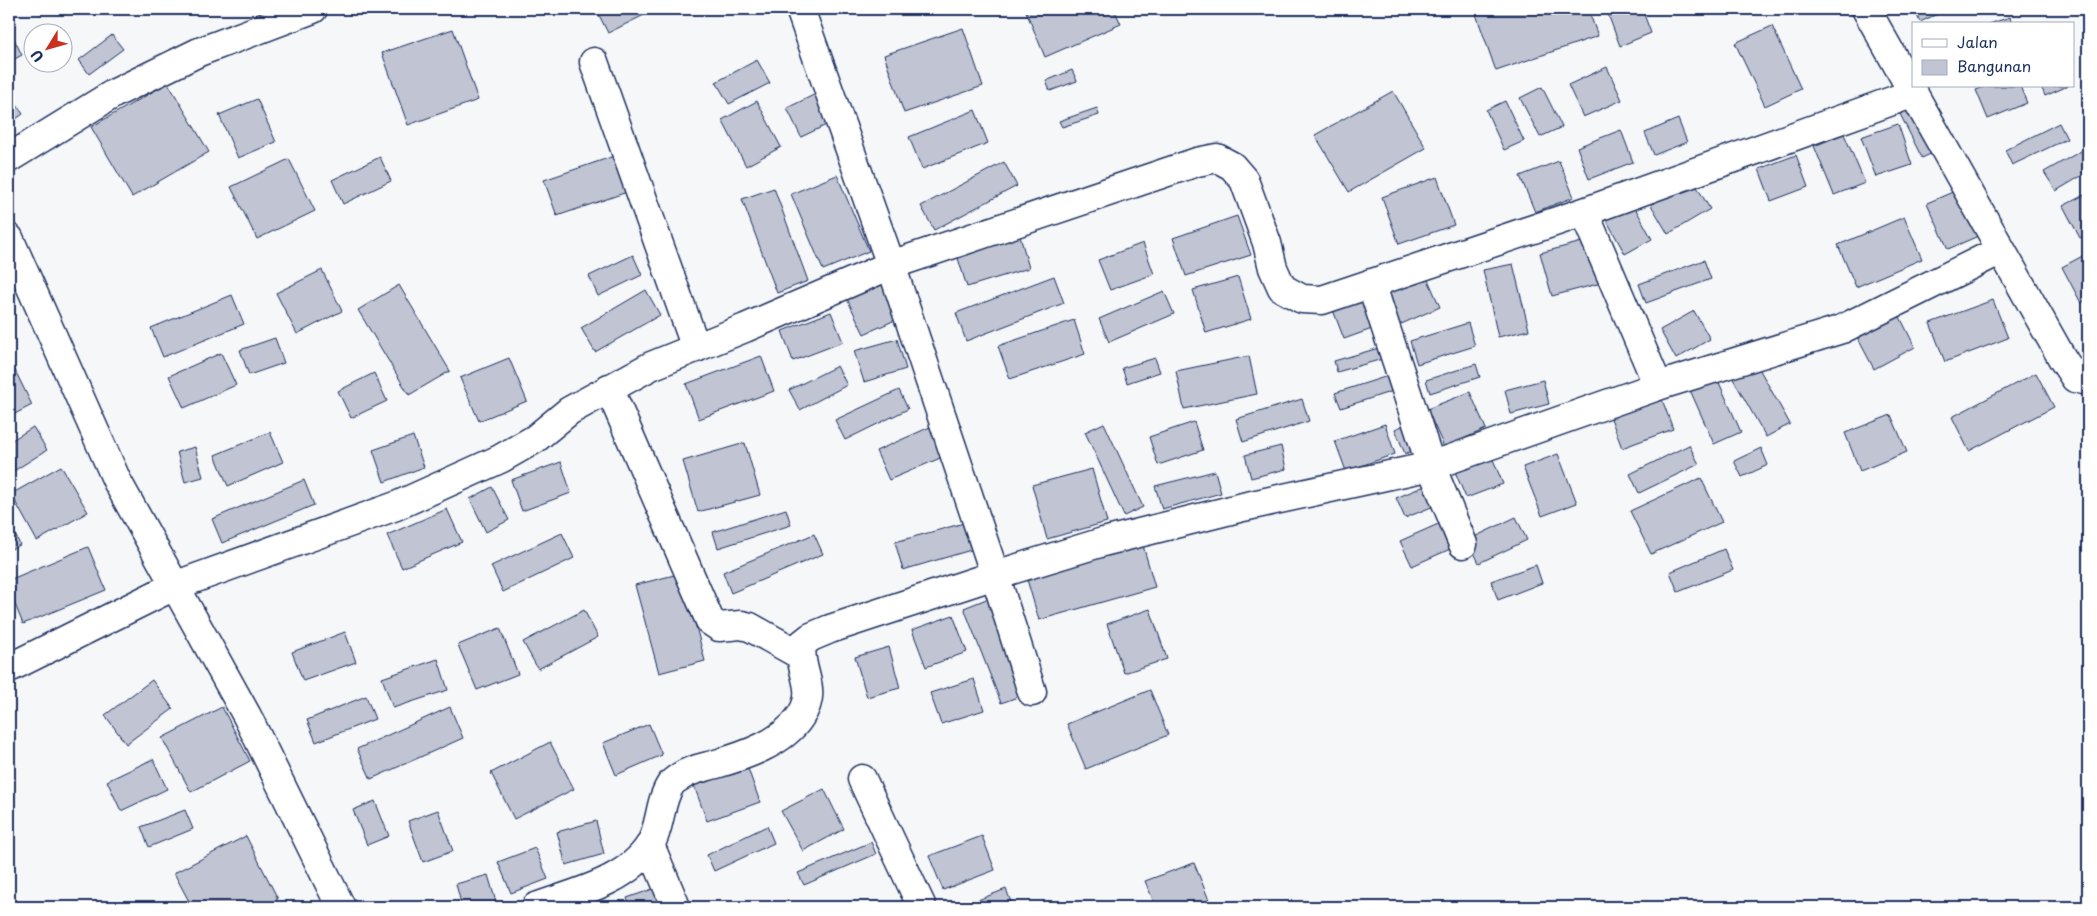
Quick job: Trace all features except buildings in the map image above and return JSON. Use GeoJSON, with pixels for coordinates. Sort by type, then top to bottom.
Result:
{"type":"FeatureCollection","features":[{"type":"Feature","properties":{"kind":"street"},"geometry":{"type":"LineString","coordinates":[[9,158],[113,94],[199,52],[313,9]]}},
{"type":"Feature","properties":{"kind":"street"},"geometry":{"type":"LineString","coordinates":[[800,9],[817,62],[891,265],[995,574],[1032,692]]}},
{"type":"Feature","properties":{"kind":"street"},"geometry":{"type":"LineString","coordinates":[[1866,9],[2075,378],[2088,382]]}},
{"type":"Feature","properties":{"kind":"street"},"geometry":{"type":"LineString","coordinates":[[594,62],[696,348]]}},
{"type":"Feature","properties":{"kind":"street"},"geometry":{"type":"LineString","coordinates":[[9,668],[174,586],[396,506],[500,460],[535,439],[569,411],[651,366],[891,265],[1197,162],[1217,158],[1232,166],[1244,180],[1267,243],[1273,268],[1282,288],[1302,300],[1322,300],[1584,212],[1914,93]]}},
{"type":"Feature","properties":{"kind":"street"},"geometry":{"type":"LineString","coordinates":[[1584,212],[1658,386]]}},
{"type":"Feature","properties":{"kind":"street"},"geometry":{"type":"LineString","coordinates":[[9,238],[117,480],[247,716],[341,907]]}},
{"type":"Feature","properties":{"kind":"street"},"geometry":{"type":"LineString","coordinates":[[536,907],[603,882],[631,866],[650,845],[671,783],[686,773],[729,760],[768,744],[788,731],[801,716],[810,696],[800,655],[802,644],[811,637],[995,574],[1140,533],[1431,466],[1658,386],[1842,329],[2002,250]]}},
{"type":"Feature","properties":{"kind":"street"},"geometry":{"type":"LineString","coordinates":[[1372,283],[1431,466],[1463,544]]}},
{"type":"Feature","properties":{"kind":"street"},"geometry":{"type":"LineString","coordinates":[[608,388],[710,621],[719,627],[740,625],[750,627],[800,655]]}},
{"type":"Feature","properties":{"kind":"street"},"geometry":{"type":"LineString","coordinates":[[862,779],[922,907]]}},
{"type":"Feature","properties":{"kind":"street"},"geometry":{"type":"LineString","coordinates":[[650,845],[676,907]]}}]}
